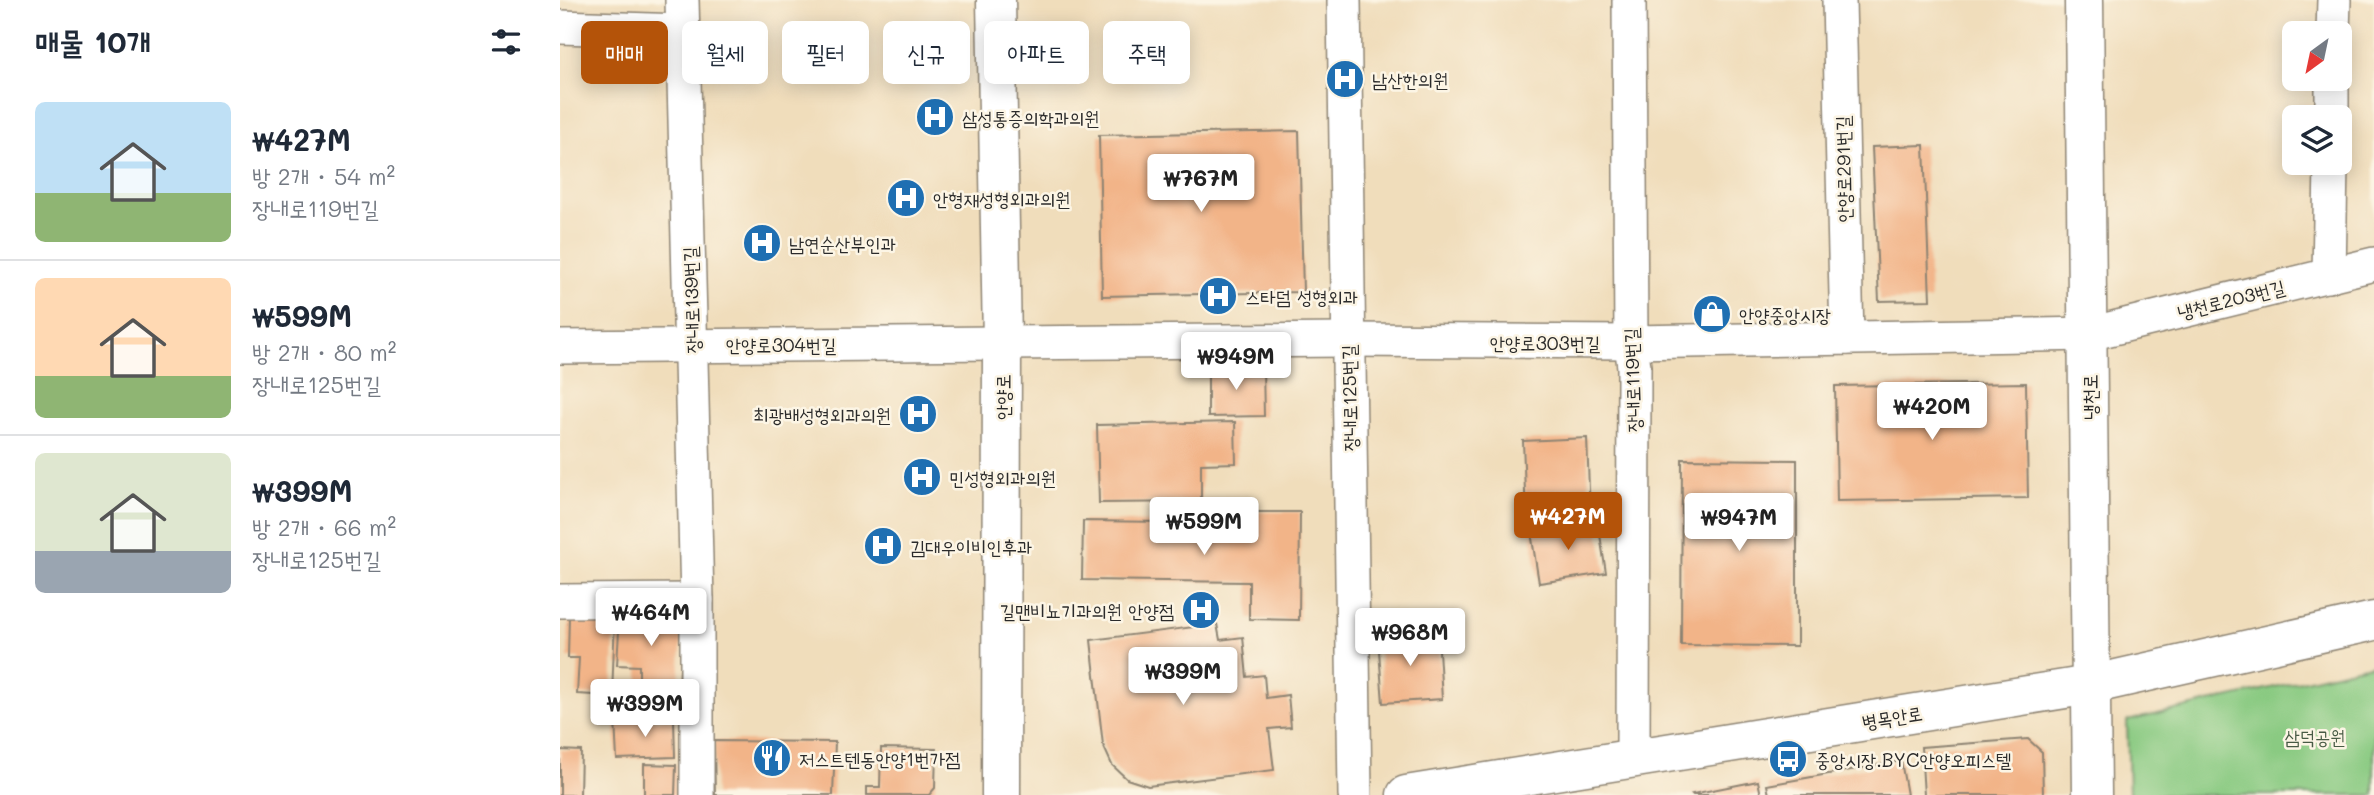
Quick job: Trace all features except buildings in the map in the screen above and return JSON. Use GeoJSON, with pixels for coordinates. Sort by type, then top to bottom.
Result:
{"type":"FeatureCollection","features":[{"type":"Feature","properties":{"kind":"street","name":"안양로"},"geometry":{"type":"LineString","coordinates":[[996,0],[1002,343],[1001,795]]}},
{"type":"Feature","properties":{"kind":"street","name":"장내로125번길"},"geometry":{"type":"LineString","coordinates":[[1344,0],[1355,795]]}},
{"type":"Feature","properties":{"kind":"street","name":"장내로119번길"},"geometry":{"type":"LineString","coordinates":[[1629,0],[1631,342],[1634,367],[1633,759]]}},
{"type":"Feature","properties":{"kind":"street","name":"안양로291번길"},"geometry":{"type":"LineString","coordinates":[[1839,0],[1847,338]]}},
{"type":"Feature","properties":{"kind":"street","name":"냉천로"},"geometry":{"type":"LineString","coordinates":[[2084,0],[2092,795]]}},
{"type":"Feature","properties":{"kind":"street"},"geometry":{"type":"LineString","coordinates":[[2333,21],[2334,0]]}},
{"type":"Feature","properties":{"kind":"street"},"geometry":{"type":"LineString","coordinates":[[560,27],[682,15]]}},
{"type":"Feature","properties":{"kind":"street","name":"장내로139번길"},"geometry":{"type":"LineString","coordinates":[[682,15],[697,600],[697,795]]}},
{"type":"Feature","properties":{"kind":"street"},"geometry":{"type":"LineString","coordinates":[[2329,276],[2331,175]]}},
{"type":"Feature","properties":{"kind":"street","name":"냉천로203번길"},"geometry":{"type":"LineString","coordinates":[[2089,334],[2374,264]]}},
{"type":"Feature","properties":{"kind":"street","name":"안양로303번길"},"geometry":{"type":"LineString","coordinates":[[1002,343],[1348,340],[1631,342],[2089,334]]}},
{"type":"Feature","properties":{"kind":"street","name":"안양로304번길"},"geometry":{"type":"LineString","coordinates":[[560,347],[1002,343]]}},
{"type":"Feature","properties":{"kind":"street"},"geometry":{"type":"LineString","coordinates":[[560,601],[697,600]]}},
{"type":"Feature","properties":{"kind":"street","name":"병목안로"},"geometry":{"type":"LineString","coordinates":[[1406,795],[2090,685],[2374,621]]}},
{"type":"Feature","properties":{"kind":"green space","name":"삼덕공원"},"geometry":{"type":"Polygon","coordinates":[[[2374,664],[2374,795],[2129,795],[2127,721],[2374,664]]]}},
{"type":"Feature","properties":{"kind":"place","name":"남산한의원"},"geometry":{"type":"Point","coordinates":[1345,79]}},
{"type":"Feature","properties":{"kind":"place","name":"삼성통증의학과의원"},"geometry":{"type":"Point","coordinates":[935,117]}},
{"type":"Feature","properties":{"kind":"place","name":"안형재성형외과의원"},"geometry":{"type":"Point","coordinates":[906,198]}},
{"type":"Feature","properties":{"kind":"place","name":"남연순산부인과"},"geometry":{"type":"Point","coordinates":[762,243]}},
{"type":"Feature","properties":{"kind":"place","name":"스타덤 성형외과"},"geometry":{"type":"Point","coordinates":[1218,296]}},
{"type":"Feature","properties":{"kind":"place","name":"안양중앙시장"},"geometry":{"type":"Point","coordinates":[1712,314]}},
{"type":"Feature","properties":{"kind":"place","name":"최광배성형외과의원"},"geometry":{"type":"Point","coordinates":[918,414]}},
{"type":"Feature","properties":{"kind":"place","name":"민성형외과의원"},"geometry":{"type":"Point","coordinates":[922,477]}},
{"type":"Feature","properties":{"kind":"place","name":"김대우이비인후과"},"geometry":{"type":"Point","coordinates":[883,546]}},
{"type":"Feature","properties":{"kind":"place","name":"길맨비뇨기과의원 안양점"},"geometry":{"type":"Point","coordinates":[1201,610]}},
{"type":"Feature","properties":{"kind":"place","name":"저스트텐동안양1번가점"},"geometry":{"type":"Point","coordinates":[772,758]}},
{"type":"Feature","properties":{"kind":"place","name":"중앙시장.BYC안양오피스텔"},"geometry":{"type":"Point","coordinates":[1788,759]}}]}
